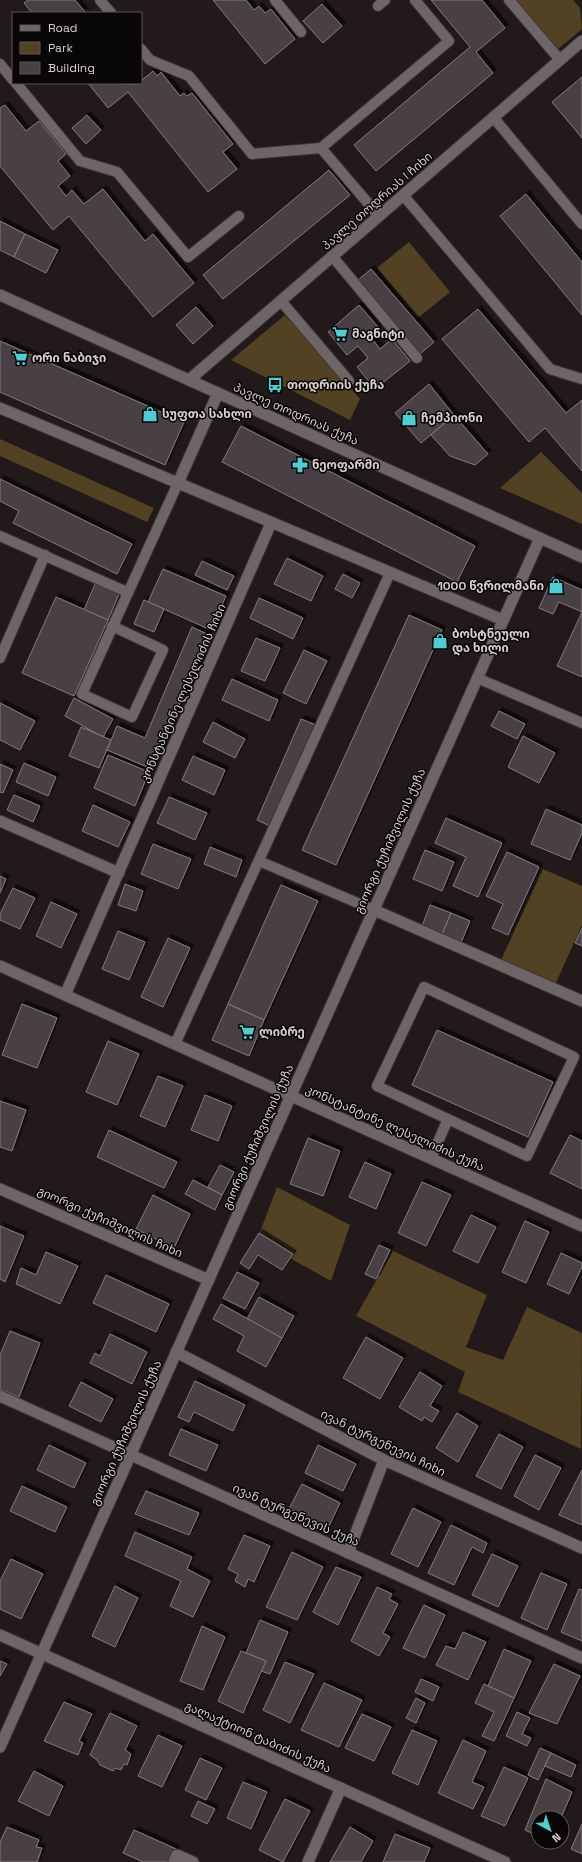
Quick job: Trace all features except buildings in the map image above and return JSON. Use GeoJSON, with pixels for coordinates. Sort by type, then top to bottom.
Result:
{"type":"FeatureCollection","features":[{"type":"Feature","properties":{"kind":"street","name":"პავლე თოდრიას I ჩიხი"},"geometry":{"type":"LineString","coordinates":[[189,380],[582,41]]}},
{"type":"Feature","properties":{"kind":"street","name":"პავლე თოდრიას ქუჩა"},"geometry":{"type":"LineString","coordinates":[[0,294],[582,557]]}},
{"type":"Feature","properties":{"kind":"street"},"geometry":{"type":"LineString","coordinates":[[178,483],[218,393]]}},
{"type":"Feature","properties":{"kind":"street"},"geometry":{"type":"LineString","coordinates":[[0,408],[503,620]]}},
{"type":"Feature","properties":{"kind":"street","name":"კონსტანტინე ლესელიძის ჩიხი"},"geometry":{"type":"LineString","coordinates":[[65,995],[271,523]]}},
{"type":"Feature","properties":{"kind":"street","name":"გიორგი ქუჩიშვილის ქუჩა"},"geometry":{"type":"LineString","coordinates":[[0,1747],[540,538]]}},
{"type":"Feature","properties":{"kind":"street"},"geometry":{"type":"LineString","coordinates":[[0,821],[119,873]]}},
{"type":"Feature","properties":{"kind":"street"},"geometry":{"type":"LineString","coordinates":[[374,910],[582,1001]]}},
{"type":"Feature","properties":{"kind":"street","name":"კონსტანტინე ლესელიძის ქუჩა"},"geometry":{"type":"LineString","coordinates":[[0,966],[582,1226]]}},
{"type":"Feature","properties":{"kind":"street","name":"გიორგი ქუჩიშვილის ჩიხი"},"geometry":{"type":"LineString","coordinates":[[0,1189],[209,1280]]}},
{"type":"Feature","properties":{"kind":"street","name":"ივან ტურგენევის ჩიხი"},"geometry":{"type":"LineString","coordinates":[[176,1352],[384,1460],[582,1548]]}},
{"type":"Feature","properties":{"kind":"street","name":"ივან ტურგენევის ქუჩა"},"geometry":{"type":"LineString","coordinates":[[0,1396],[582,1658]]}},
{"type":"Feature","properties":{"kind":"street"},"geometry":{"type":"LineString","coordinates":[[348,1552],[384,1460]]}},
{"type":"Feature","properties":{"kind":"street","name":"გალაქტიონ ტაბიძის ქუჩა"},"geometry":{"type":"LineString","coordinates":[[0,1635],[341,1788],[482,1857],[505,1862]]}},
{"type":"Feature","properties":{"kind":"street"},"geometry":{"type":"LineString","coordinates":[[308,1862],[341,1788]]}},
{"type":"Feature","properties":{"kind":"street"},"geometry":{"type":"LineString","coordinates":[[174,1862],[177,1855],[193,1862]]}},
{"type":"Feature","properties":{"kind":"lane"},"geometry":{"type":"LineString","coordinates":[[100,0],[110,12]]}},
{"type":"Feature","properties":{"kind":"lane"},"geometry":{"type":"LineString","coordinates":[[275,0],[301,32]]}},
{"type":"Feature","properties":{"kind":"lane"},"geometry":{"type":"LineString","coordinates":[[142,50],[150,60],[189,76],[252,154],[321,148],[449,40],[415,0]]}},
{"type":"Feature","properties":{"kind":"lane"},"geometry":{"type":"LineString","coordinates":[[509,0],[560,60]]}},
{"type":"Feature","properties":{"kind":"lane"},"geometry":{"type":"LineString","coordinates":[[0,64],[12,79]]}},
{"type":"Feature","properties":{"kind":"lane"},"geometry":{"type":"LineString","coordinates":[[17,84],[80,160],[116,172],[188,257],[239,216]]}},
{"type":"Feature","properties":{"kind":"lane"},"geometry":{"type":"LineString","coordinates":[[493,117],[582,224]]}},
{"type":"Feature","properties":{"kind":"lane"},"geometry":{"type":"LineString","coordinates":[[321,148],[379,216]]}},
{"type":"Feature","properties":{"kind":"lane"},"geometry":{"type":"LineString","coordinates":[[403,195],[550,369],[582,379]]}},
{"type":"Feature","properties":{"kind":"lane"},"geometry":{"type":"LineString","coordinates":[[332,256],[417,358]]}},
{"type":"Feature","properties":{"kind":"lane"},"geometry":{"type":"LineString","coordinates":[[281,301],[348,381]]}},
{"type":"Feature","properties":{"kind":"lane"},"geometry":{"type":"LineString","coordinates":[[112,626],[163,650],[132,717],[82,694],[112,626],[127,592],[178,483]]}},
{"type":"Feature","properties":{"kind":"lane"},"geometry":{"type":"LineString","coordinates":[[0,536],[127,592]]}},
{"type":"Feature","properties":{"kind":"lane"},"geometry":{"type":"LineString","coordinates":[[0,658],[45,556]]}},
{"type":"Feature","properties":{"kind":"lane"},"geometry":{"type":"LineString","coordinates":[[176,1044],[390,573]]}},
{"type":"Feature","properties":{"kind":"lane"},"geometry":{"type":"LineString","coordinates":[[477,678],[582,723]]}},
{"type":"Feature","properties":{"kind":"lane"},"geometry":{"type":"LineString","coordinates":[[259,861],[374,910]]}},
{"type":"Feature","properties":{"kind":"lane"},"geometry":{"type":"LineString","coordinates":[[424,987],[574,1057],[527,1156],[448,1119],[378,1086],[424,987]]}},
{"type":"Feature","properties":{"kind":"lane"},"geometry":{"type":"LineString","coordinates":[[431,1158],[448,1119]]}},
{"type":"Feature","properties":{"kind":"green space"},"geometry":{"type":"Polygon","coordinates":[[[515,0],[573,0],[580,8],[582,29],[557,50],[515,0]]]}},
{"type":"Feature","properties":{"kind":"green space"},"geometry":{"type":"Polygon","coordinates":[[[409,242],[450,292],[418,318],[377,268],[409,242]]]}},
{"type":"Feature","properties":{"kind":"green space"},"geometry":{"type":"Polygon","coordinates":[[[285,315],[360,399],[350,420],[231,360],[285,315]]]}},
{"type":"Feature","properties":{"kind":"green space"},"geometry":{"type":"Polygon","coordinates":[[[0,439],[154,508],[147,522],[0,456],[0,439]]]}},
{"type":"Feature","properties":{"kind":"green space"},"geometry":{"type":"Polygon","coordinates":[[[541,452],[582,493],[582,524],[500,488],[541,452]]]}},
{"type":"Feature","properties":{"kind":"green space"},"geometry":{"type":"Polygon","coordinates":[[[543,869],[582,886],[582,925],[555,985],[501,960],[543,869]]]}},
{"type":"Feature","properties":{"kind":"green space"},"geometry":{"type":"Polygon","coordinates":[[[277,1187],[350,1225],[331,1281],[257,1240],[277,1187]]]}},
{"type":"Feature","properties":{"kind":"green space"},"geometry":{"type":"Polygon","coordinates":[[[393,1251],[487,1295],[466,1347],[503,1360],[527,1307],[582,1333],[581,1449],[458,1392],[465,1372],[356,1316],[393,1251]]]}},
{"type":"Feature","properties":{"kind":"place","name":"მაგნიტი"},"geometry":{"type":"Point","coordinates":[340,334]}},
{"type":"Feature","properties":{"kind":"place","name":"ორი ნაბიჯი"},"geometry":{"type":"Point","coordinates":[20,358]}},
{"type":"Feature","properties":{"kind":"place","name":"თოდრიის ქუჩა"},"geometry":{"type":"Point","coordinates":[275,385]}},
{"type":"Feature","properties":{"kind":"place","name":"სუფთა სახლი"},"geometry":{"type":"Point","coordinates":[150,414]}},
{"type":"Feature","properties":{"kind":"place","name":"ჩემპიონი"},"geometry":{"type":"Point","coordinates":[409,418]}},
{"type":"Feature","properties":{"kind":"place","name":"ნეოფარმი"},"geometry":{"type":"Point","coordinates":[300,465]}},
{"type":"Feature","properties":{"kind":"place","name":"1000 წვრილმანი"},"geometry":{"type":"Point","coordinates":[556,586]}},
{"type":"Feature","properties":{"kind":"place","name":"ბოსტნეული და ხილი"},"geometry":{"type":"Point","coordinates":[440,641]}},
{"type":"Feature","properties":{"kind":"place","name":"ლიბრე"},"geometry":{"type":"Point","coordinates":[247,1032]}}]}
